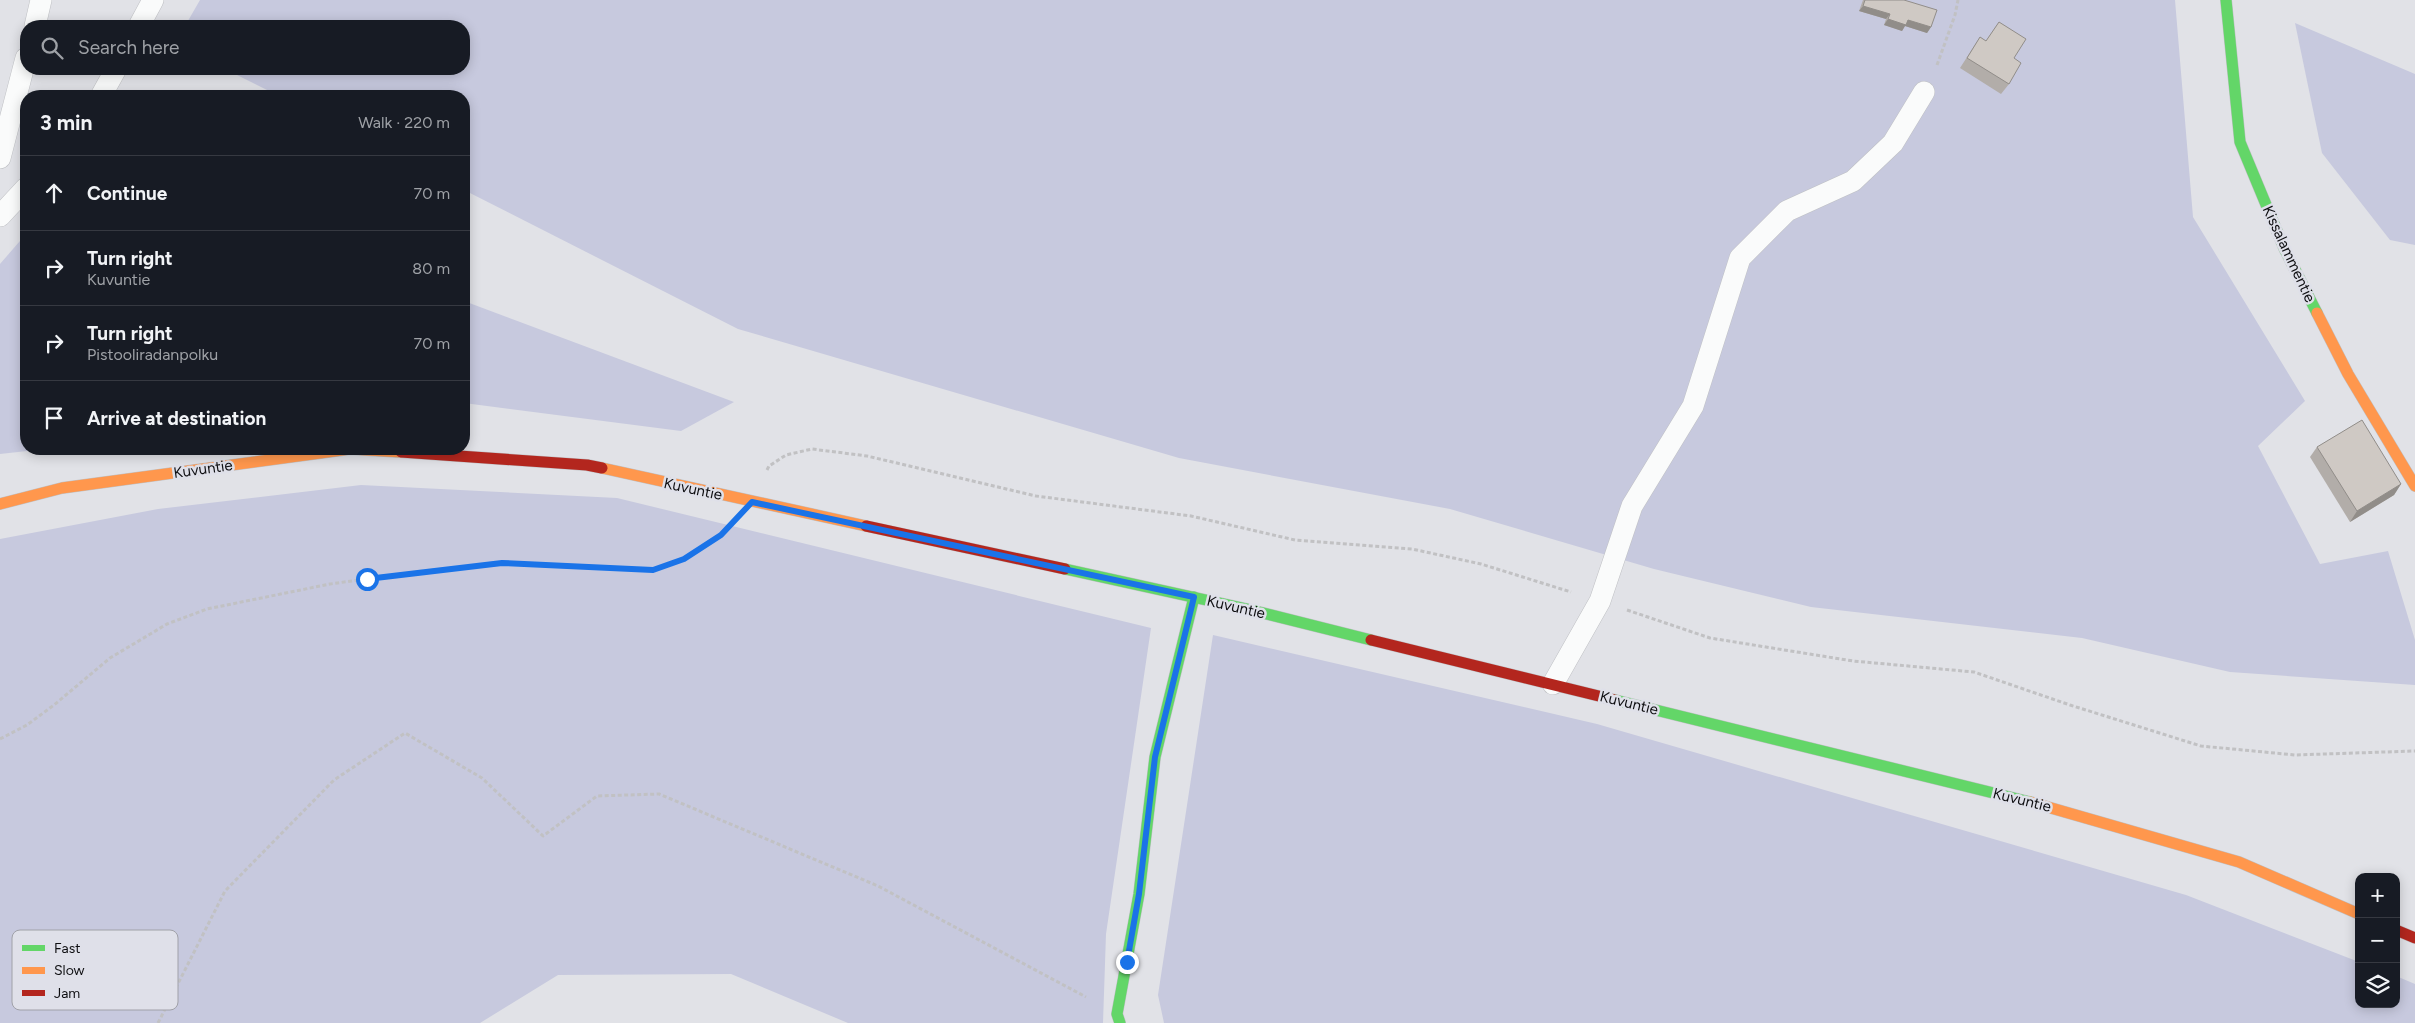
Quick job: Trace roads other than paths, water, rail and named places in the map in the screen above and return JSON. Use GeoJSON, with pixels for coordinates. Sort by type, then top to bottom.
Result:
{"type":"FeatureCollection","features":[{"type":"Feature","properties":{"kind":"street","name":"Kissalammentie"},"geometry":{"type":"LineString","coordinates":[[2226,0],[2240,142],[2284,248],[2344,366],[2415,486]]}},
{"type":"Feature","properties":{"kind":"street","name":"Kuvuntie"},"geometry":{"type":"LineString","coordinates":[[0,504],[62,488],[312,455]]}},
{"type":"Feature","properties":{"kind":"street","name":"Kuvuntie"},"geometry":{"type":"LineString","coordinates":[[429,455],[587,465],[1194,597],[2052,808],[2239,862],[2355,912]]}},
{"type":"Feature","properties":{"kind":"street"},"geometry":{"type":"LineString","coordinates":[[1118,1018],[1139,894],[1155,757],[1194,597]]}},
{"type":"Feature","properties":{"kind":"street"},"geometry":{"type":"LineString","coordinates":[[2400,932],[2415,938]]}},
{"type":"Feature","properties":{"kind":"lane"},"geometry":{"type":"LineString","coordinates":[[36,20],[41,0]]}},
{"type":"Feature","properties":{"kind":"lane"},"geometry":{"type":"LineString","coordinates":[[142,20],[153,0]]}},
{"type":"Feature","properties":{"kind":"lane"},"geometry":{"type":"LineString","coordinates":[[0,158],[22,75]]}},
{"type":"Feature","properties":{"kind":"lane"},"geometry":{"type":"LineString","coordinates":[[104,90],[113,75]]}},
{"type":"Feature","properties":{"kind":"lane"},"geometry":{"type":"LineString","coordinates":[[1553,684],[1600,601],[1632,506],[1693,406],[1740,258],[1787,211],[1853,181],[1893,143],[1924,92]]}},
{"type":"Feature","properties":{"kind":"lane"},"geometry":{"type":"LineString","coordinates":[[0,216],[20,194]]}}]}
